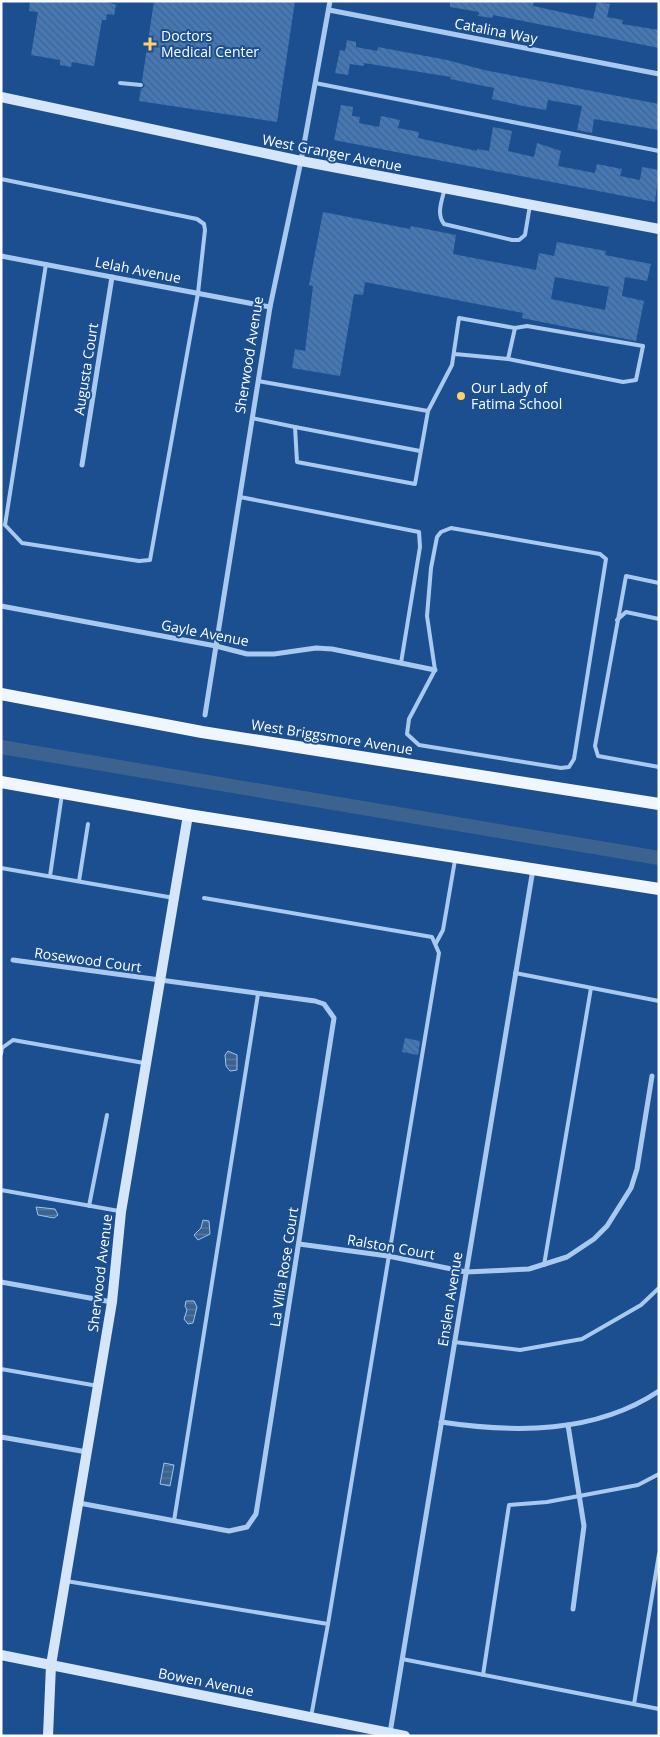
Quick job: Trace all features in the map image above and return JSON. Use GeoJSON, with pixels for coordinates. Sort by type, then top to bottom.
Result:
{"type":"FeatureCollection","features":[{"type":"Feature","properties":{"kind":"main road","name":"West Briggsmore Avenue"},"geometry":{"type":"LineString","coordinates":[[1,694],[202,732],[659,804]]}},
{"type":"Feature","properties":{"kind":"main road"},"geometry":{"type":"LineString","coordinates":[[1,782],[188,815],[659,889]]}},
{"type":"Feature","properties":{"kind":"street","name":"Sherwood Avenue"},"geometry":{"type":"LineString","coordinates":[[205,715],[270,307],[301,161],[330,1]]}},
{"type":"Feature","properties":{"kind":"street","name":"Catalina Way"},"geometry":{"type":"LineString","coordinates":[[329,10],[659,74]]}},
{"type":"Feature","properties":{"kind":"street","name":"West Granger Avenue"},"geometry":{"type":"LineString","coordinates":[[1,97],[301,161],[659,229]]}},
{"type":"Feature","properties":{"kind":"street","name":"Lelah Avenue"},"geometry":{"type":"LineString","coordinates":[[1,256],[270,307]]}},
{"type":"Feature","properties":{"kind":"street","name":"Augusta Court"},"geometry":{"type":"LineString","coordinates":[[82,465],[112,277]]}},
{"type":"Feature","properties":{"kind":"street","name":"Gayle Avenue"},"geometry":{"type":"LineString","coordinates":[[1,606],[216,646],[247,654],[274,654],[324,649],[435,670]]}},
{"type":"Feature","properties":{"kind":"street","name":"Sherwood Avenue"},"geometry":{"type":"LineString","coordinates":[[48,1736],[51,1665],[112,1302],[121,1212],[188,815]]}},
{"type":"Feature","properties":{"kind":"street","name":"Enslen Avenue"},"geometry":{"type":"LineString","coordinates":[[390,1733],[533,868]]}},
{"type":"Feature","properties":{"kind":"street","name":"Rosewood Court"},"geometry":{"type":"LineString","coordinates":[[13,960],[160,981]]}},
{"type":"Feature","properties":{"kind":"street","name":"La Villa Rose Court"},"geometry":{"type":"LineString","coordinates":[[78,1504],[229,1531],[239,1531],[251,1523],[256,1514],[299,1244],[334,1018],[324,1004],[315,1001],[160,981]]}},
{"type":"Feature","properties":{"kind":"street","name":"Ralston Court"},"geometry":{"type":"LineString","coordinates":[[299,1244],[388,1256],[466,1272],[529,1269],[566,1257],[594,1239],[607,1226],[621,1207],[637,1169],[652,1076]]}},
{"type":"Feature","properties":{"kind":"street"},"geometry":{"type":"LineString","coordinates":[[1,1282],[112,1302]]}},
{"type":"Feature","properties":{"kind":"street"},"geometry":{"type":"LineString","coordinates":[[441,1422],[508,1430],[568,1425],[602,1417],[659,1391]]}},
{"type":"Feature","properties":{"kind":"street"},"geometry":{"type":"LineString","coordinates":[[568,1425],[581,1494],[584,1526],[573,1609]]}},
{"type":"Feature","properties":{"kind":"street"},"geometry":{"type":"LineString","coordinates":[[1,1437],[87,1452]]}},
{"type":"Feature","properties":{"kind":"street","name":"Bowen Avenue"},"geometry":{"type":"LineString","coordinates":[[1,1655],[404,1736]]}},
{"type":"Feature","properties":{"kind":"lane"},"geometry":{"type":"LineString","coordinates":[[120,83],[141,85]]}},
{"type":"Feature","properties":{"kind":"lane"},"geometry":{"type":"LineString","coordinates":[[315,83],[659,151]]}},
{"type":"Feature","properties":{"kind":"lane"},"geometry":{"type":"LineString","coordinates":[[1,180],[197,219],[204,224],[205,230],[198,293],[150,560],[139,561],[22,543],[5,525],[46,264]]}},
{"type":"Feature","properties":{"kind":"lane"},"geometry":{"type":"LineString","coordinates":[[445,188],[440,212],[440,218],[444,224],[512,240],[519,240],[525,235],[530,205]]}},
{"type":"Feature","properties":{"kind":"lane"},"geometry":{"type":"LineString","coordinates":[[295,427],[298,462],[415,484],[428,411],[452,365],[459,318],[515,328],[527,326],[643,346],[636,380],[622,382],[508,359],[455,354]]}},
{"type":"Feature","properties":{"kind":"lane"},"geometry":{"type":"LineString","coordinates":[[508,359],[515,328]]}},
{"type":"Feature","properties":{"kind":"lane"},"geometry":{"type":"LineString","coordinates":[[258,381],[428,411]]}},
{"type":"Feature","properties":{"kind":"lane"},"geometry":{"type":"LineString","coordinates":[[252,418],[420,451]]}},
{"type":"Feature","properties":{"kind":"lane"},"geometry":{"type":"LineString","coordinates":[[240,497],[419,532],[420,546],[400,663]]}},
{"type":"Feature","properties":{"kind":"lane"},"geometry":{"type":"LineString","coordinates":[[457,528],[604,556],[606,563],[574,758],[569,767],[561,768],[415,743],[407,734],[407,725],[435,670],[429,638],[427,603],[437,537],[441,532],[457,528]]}},
{"type":"Feature","properties":{"kind":"lane"},"geometry":{"type":"LineString","coordinates":[[659,583],[626,576],[616,621],[596,737],[598,756],[659,767]]}},
{"type":"Feature","properties":{"kind":"lane"},"geometry":{"type":"LineString","coordinates":[[616,621],[626,612],[659,619]]}},
{"type":"Feature","properties":{"kind":"lane"},"geometry":{"type":"LineString","coordinates":[[50,876],[63,793]]}},
{"type":"Feature","properties":{"kind":"lane"},"geometry":{"type":"LineString","coordinates":[[79,881],[88,824]]}},
{"type":"Feature","properties":{"kind":"lane"},"geometry":{"type":"LineString","coordinates":[[436,943],[443,930],[456,856]]}},
{"type":"Feature","properties":{"kind":"lane"},"geometry":{"type":"LineString","coordinates":[[1,868],[174,898]]}},
{"type":"Feature","properties":{"kind":"lane"},"geometry":{"type":"LineString","coordinates":[[204,898],[432,937],[439,953],[311,1717]]}},
{"type":"Feature","properties":{"kind":"lane"},"geometry":{"type":"LineString","coordinates":[[516,973],[659,1001]]}},
{"type":"Feature","properties":{"kind":"lane"},"geometry":{"type":"LineString","coordinates":[[544,1265],[590,988]]}},
{"type":"Feature","properties":{"kind":"lane"},"geometry":{"type":"LineString","coordinates":[[174,1522],[258,994]]}},
{"type":"Feature","properties":{"kind":"lane"},"geometry":{"type":"LineString","coordinates":[[1,1054],[2,1048],[13,1040],[146,1063]]}},
{"type":"Feature","properties":{"kind":"lane"},"geometry":{"type":"LineString","coordinates":[[90,1206],[106,1114]]}},
{"type":"Feature","properties":{"kind":"lane"},"geometry":{"type":"LineString","coordinates":[[1,1190],[121,1212]]}},
{"type":"Feature","properties":{"kind":"lane"},"geometry":{"type":"LineString","coordinates":[[454,1342],[520,1350],[582,1339],[641,1305],[659,1288]]}},
{"type":"Feature","properties":{"kind":"lane"},"geometry":{"type":"LineString","coordinates":[[1,1369],[98,1386]]}},
{"type":"Feature","properties":{"kind":"lane"},"geometry":{"type":"LineString","coordinates":[[483,1674],[509,1505],[547,1502],[581,1494],[638,1485],[659,1474]]}},
{"type":"Feature","properties":{"kind":"lane"},"geometry":{"type":"LineString","coordinates":[[634,1704],[659,1554]]}},
{"type":"Feature","properties":{"kind":"lane"},"geometry":{"type":"LineString","coordinates":[[66,1581],[328,1624]]}},
{"type":"Feature","properties":{"kind":"lane"},"geometry":{"type":"LineString","coordinates":[[402,1659],[659,1709]]}},
{"type":"Feature","properties":{"kind":"water"},"geometry":{"type":"Polygon","coordinates":[[[228,1051],[237,1055],[237,1070],[230,1071],[226,1066],[225,1055],[228,1051]]]}},
{"type":"Feature","properties":{"kind":"water"},"geometry":{"type":"Polygon","coordinates":[[[36,1207],[55,1209],[58,1215],[54,1218],[38,1215],[36,1207]]]}},
{"type":"Feature","properties":{"kind":"water"},"geometry":{"type":"Polygon","coordinates":[[[203,1220],[209,1221],[210,1234],[198,1240],[194,1235],[201,1228],[203,1220]]]}},
{"type":"Feature","properties":{"kind":"water"},"geometry":{"type":"Polygon","coordinates":[[[186,1301],[194,1301],[197,1307],[193,1323],[188,1324],[184,1319],[187,1310],[185,1306],[186,1301]]]}},
{"type":"Feature","properties":{"kind":"water"},"geometry":{"type":"Polygon","coordinates":[[[164,1463],[174,1465],[170,1486],[160,1484],[164,1463]]]}},
{"type":"Feature","properties":{"kind":"building"},"geometry":{"type":"Polygon","coordinates":[[[30,1],[105,1],[116,5],[114,15],[107,14],[106,20],[102,20],[94,66],[72,62],[71,67],[60,65],[60,60],[31,55],[38,12],[29,11],[30,1]]]}},
{"type":"Feature","properties":{"kind":"building"},"geometry":{"type":"Polygon","coordinates":[[[154,1],[295,1],[277,122],[139,101],[141,89],[145,86],[142,81],[154,1]]]}},
{"type":"Feature","properties":{"kind":"building"},"geometry":{"type":"Polygon","coordinates":[[[450,1],[534,1],[533,6],[593,19],[597,2],[610,4],[607,17],[623,20],[622,24],[659,30],[659,48],[493,15],[492,18],[478,16],[479,12],[450,7],[450,1]]]}},
{"type":"Feature","properties":{"kind":"building"},"geometry":{"type":"Polygon","coordinates":[[[347,40],[356,42],[356,47],[377,51],[378,47],[659,104],[659,130],[594,119],[592,133],[577,130],[582,106],[548,100],[546,110],[523,106],[492,99],[494,88],[450,79],[451,77],[364,63],[364,66],[350,64],[348,75],[335,73],[340,50],[345,51],[347,40]]]}},
{"type":"Feature","properties":{"kind":"building"},"geometry":{"type":"Polygon","coordinates":[[[341,105],[353,107],[352,116],[360,117],[359,123],[379,127],[381,116],[400,120],[398,128],[419,132],[418,138],[477,151],[477,149],[489,151],[493,127],[512,131],[508,151],[534,157],[537,143],[561,151],[558,166],[595,173],[597,164],[622,169],[620,176],[640,180],[642,167],[659,170],[655,202],[334,140],[341,105]]]}},
{"type":"Feature","properties":{"kind":"building"},"geometry":{"type":"Polygon","coordinates":[[[323,212],[410,229],[411,226],[456,235],[453,254],[536,270],[539,253],[554,256],[557,242],[606,251],[605,255],[651,264],[647,281],[625,277],[622,296],[644,301],[636,341],[522,318],[523,313],[365,282],[363,295],[354,294],[340,376],[292,368],[295,349],[305,351],[313,286],[309,285],[323,212]],[[555,277],[551,299],[605,310],[609,287],[555,277]]]}},
{"type":"Feature","properties":{"kind":"building"},"geometry":{"type":"Polygon","coordinates":[[[405,1038],[420,1041],[418,1055],[402,1052],[405,1038]]]}},
{"type":"Feature","properties":{"kind":"waterway"},"geometry":{"type":"LineString","coordinates":[[1,747],[659,858]]}},
{"type":"Feature","properties":{"kind":"place","name":"Doctors Medical Center"},"geometry":{"type":"Point","coordinates":[150,44]}},
{"type":"Feature","properties":{"kind":"place","name":"Our Lady of Fatima School"},"geometry":{"type":"Point","coordinates":[461,396]}}]}
